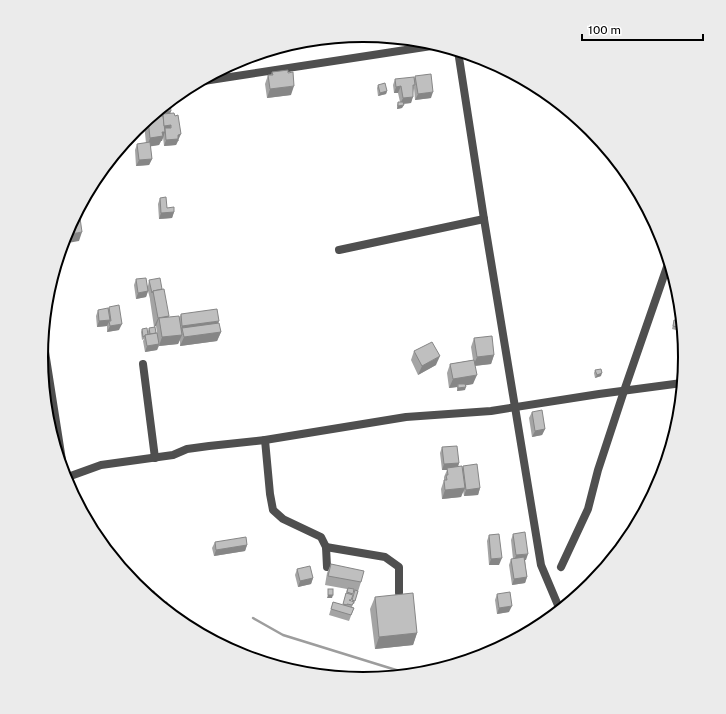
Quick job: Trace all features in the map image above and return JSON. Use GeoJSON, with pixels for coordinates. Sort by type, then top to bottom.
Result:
{"type":"FeatureCollection","features":[{"type":"Feature","properties":{"kind":"street"},"geometry":{"type":"LineString","coordinates":[[214,79],[421,48]]}},
{"type":"Feature","properties":{"kind":"street"},"geometry":{"type":"LineString","coordinates":[[459,57],[541,565],[558,605]]}},
{"type":"Feature","properties":{"kind":"street"},"geometry":{"type":"LineString","coordinates":[[339,250],[484,219]]}},
{"type":"Feature","properties":{"kind":"street"},"geometry":{"type":"LineString","coordinates":[[561,567],[588,509],[598,470],[666,271]]}},
{"type":"Feature","properties":{"kind":"street"},"geometry":{"type":"LineString","coordinates":[[143,364],[155,458]]}},
{"type":"Feature","properties":{"kind":"street"},"geometry":{"type":"LineString","coordinates":[[49,376],[58,437]]}},
{"type":"Feature","properties":{"kind":"street"},"geometry":{"type":"LineString","coordinates":[[71,476],[101,465],[173,455],[187,449],[265,440],[392,419],[491,411],[676,384]]}},
{"type":"Feature","properties":{"kind":"street"},"geometry":{"type":"LineString","coordinates":[[265,440],[273,510],[283,519],[321,537],[326,547],[326,567]]}},
{"type":"Feature","properties":{"kind":"street"},"geometry":{"type":"LineString","coordinates":[[326,547],[385,556],[399,567],[399,594]]}},
{"type":"Feature","properties":{"kind":"building"},"geometry":{"type":"Polygon","coordinates":[[[288,70],[288,73],[293,72],[294,86],[270,89],[268,75],[273,75],[272,72],[288,70]]]}},
{"type":"Feature","properties":{"kind":"building"},"geometry":{"type":"Polygon","coordinates":[[[431,74],[433,92],[418,94],[415,76],[431,74]]]}},
{"type":"Feature","properties":{"kind":"building"},"geometry":{"type":"Polygon","coordinates":[[[414,77],[415,85],[413,85],[413,97],[403,98],[401,86],[396,87],[395,79],[414,77]]]}},
{"type":"Feature","properties":{"kind":"building"},"geometry":{"type":"Polygon","coordinates":[[[385,83],[387,91],[380,93],[378,85],[385,83]]]}},
{"type":"Feature","properties":{"kind":"building"},"geometry":{"type":"Polygon","coordinates":[[[398,102],[403,102],[404,105],[398,106],[398,102]]]}},
{"type":"Feature","properties":{"kind":"building"},"geometry":{"type":"Polygon","coordinates":[[[171,107],[171,111],[165,112],[171,107]]]}},
{"type":"Feature","properties":{"kind":"building"},"geometry":{"type":"Polygon","coordinates":[[[174,113],[175,116],[178,115],[181,134],[178,135],[178,139],[166,140],[165,128],[171,128],[171,125],[164,126],[163,114],[174,113]]]}},
{"type":"Feature","properties":{"kind":"building"},"geometry":{"type":"Polygon","coordinates":[[[161,115],[163,116],[165,132],[162,132],[163,136],[150,138],[149,126],[161,115]]]}},
{"type":"Feature","properties":{"kind":"building"},"geometry":{"type":"Polygon","coordinates":[[[150,142],[152,159],[139,160],[137,144],[150,142]]]}},
{"type":"Feature","properties":{"kind":"building"},"geometry":{"type":"Polygon","coordinates":[[[166,197],[167,208],[174,207],[174,212],[161,213],[160,198],[166,197]]]}},
{"type":"Feature","properties":{"kind":"building"},"geometry":{"type":"Polygon","coordinates":[[[80,218],[82,232],[73,234],[80,218]]]}},
{"type":"Feature","properties":{"kind":"building"},"geometry":{"type":"Polygon","coordinates":[[[146,278],[148,291],[138,293],[136,279],[146,278]]]}},
{"type":"Feature","properties":{"kind":"building"},"geometry":{"type":"Polygon","coordinates":[[[160,278],[162,289],[153,291],[152,293],[149,280],[160,278]]]}},
{"type":"Feature","properties":{"kind":"building"},"geometry":{"type":"Polygon","coordinates":[[[164,289],[169,316],[158,318],[153,291],[164,289]]]}},
{"type":"Feature","properties":{"kind":"building"},"geometry":{"type":"Polygon","coordinates":[[[119,305],[122,324],[110,326],[109,321],[111,321],[109,307],[119,305]]]}},
{"type":"Feature","properties":{"kind":"building"},"geometry":{"type":"Polygon","coordinates":[[[108,308],[110,320],[99,321],[98,310],[108,308]]]}},
{"type":"Feature","properties":{"kind":"building"},"geometry":{"type":"Polygon","coordinates":[[[217,309],[219,321],[182,326],[181,314],[217,309]]]}},
{"type":"Feature","properties":{"kind":"building"},"geometry":{"type":"Polygon","coordinates":[[[179,316],[182,335],[162,337],[159,318],[179,316]]]}},
{"type":"Feature","properties":{"kind":"building"},"geometry":{"type":"Polygon","coordinates":[[[674,320],[675,320],[676,327],[673,326],[674,320]]]}},
{"type":"Feature","properties":{"kind":"building"},"geometry":{"type":"Polygon","coordinates":[[[219,323],[221,332],[184,337],[182,328],[219,323]]]}},
{"type":"Feature","properties":{"kind":"building"},"geometry":{"type":"Polygon","coordinates":[[[155,327],[156,333],[150,334],[149,328],[155,327]]]}},
{"type":"Feature","properties":{"kind":"building"},"geometry":{"type":"Polygon","coordinates":[[[147,328],[148,335],[143,337],[142,329],[147,328]]]}},
{"type":"Feature","properties":{"kind":"building"},"geometry":{"type":"Polygon","coordinates":[[[157,333],[159,344],[147,346],[145,335],[157,333]]]}},
{"type":"Feature","properties":{"kind":"building"},"geometry":{"type":"Polygon","coordinates":[[[492,336],[494,355],[477,357],[474,338],[492,336]]]}},
{"type":"Feature","properties":{"kind":"building"},"geometry":{"type":"Polygon","coordinates":[[[432,342],[440,356],[422,366],[414,351],[432,342]]]}},
{"type":"Feature","properties":{"kind":"building"},"geometry":{"type":"Polygon","coordinates":[[[474,360],[477,375],[453,379],[450,364],[474,360]]]}},
{"type":"Feature","properties":{"kind":"building"},"geometry":{"type":"Polygon","coordinates":[[[601,369],[602,373],[597,375],[595,370],[601,369]]]}},
{"type":"Feature","properties":{"kind":"building"},"geometry":{"type":"Polygon","coordinates":[[[458,384],[465,384],[466,387],[458,388],[458,384]]]}},
{"type":"Feature","properties":{"kind":"building"},"geometry":{"type":"Polygon","coordinates":[[[542,410],[545,429],[535,431],[532,412],[542,410]]]}},
{"type":"Feature","properties":{"kind":"building"},"geometry":{"type":"Polygon","coordinates":[[[457,446],[459,463],[444,464],[442,447],[457,446]]]}},
{"type":"Feature","properties":{"kind":"building"},"geometry":{"type":"Polygon","coordinates":[[[477,464],[480,488],[466,490],[463,466],[477,464]]]}},
{"type":"Feature","properties":{"kind":"building"},"geometry":{"type":"Polygon","coordinates":[[[462,466],[465,488],[445,490],[444,480],[447,480],[447,468],[462,466]]]}},
{"type":"Feature","properties":{"kind":"building"},"geometry":{"type":"Polygon","coordinates":[[[525,532],[528,554],[516,555],[513,534],[525,532]]]}},
{"type":"Feature","properties":{"kind":"building"},"geometry":{"type":"Polygon","coordinates":[[[499,534],[502,558],[491,559],[489,535],[499,534]]]}},
{"type":"Feature","properties":{"kind":"building"},"geometry":{"type":"Polygon","coordinates":[[[246,537],[247,545],[216,550],[215,542],[246,537]]]}},
{"type":"Feature","properties":{"kind":"building"},"geometry":{"type":"Polygon","coordinates":[[[524,557],[527,577],[514,579],[511,559],[524,557]]]}},
{"type":"Feature","properties":{"kind":"building"},"geometry":{"type":"Polygon","coordinates":[[[331,564],[364,571],[361,582],[328,576],[331,564]]]}},
{"type":"Feature","properties":{"kind":"building"},"geometry":{"type":"Polygon","coordinates":[[[310,566],[313,578],[300,581],[297,569],[310,566]]]}},
{"type":"Feature","properties":{"kind":"building"},"geometry":{"type":"Polygon","coordinates":[[[348,588],[354,589],[353,594],[347,592],[348,588]]]}},
{"type":"Feature","properties":{"kind":"building"},"geometry":{"type":"Polygon","coordinates":[[[328,589],[333,589],[333,595],[328,595],[328,589]]]}},
{"type":"Feature","properties":{"kind":"building"},"geometry":{"type":"Polygon","coordinates":[[[355,590],[358,591],[355,601],[352,600],[355,590]]]}},
{"type":"Feature","properties":{"kind":"building"},"geometry":{"type":"Polygon","coordinates":[[[510,592],[512,606],[499,608],[497,594],[510,592]]]}},
{"type":"Feature","properties":{"kind":"building"},"geometry":{"type":"Polygon","coordinates":[[[346,593],[353,595],[351,600],[349,600],[354,602],[352,605],[343,604],[346,593]]]}},
{"type":"Feature","properties":{"kind":"building"},"geometry":{"type":"Polygon","coordinates":[[[413,593],[417,633],[379,637],[375,597],[413,593]]]}},
{"type":"Feature","properties":{"kind":"building"},"geometry":{"type":"Polygon","coordinates":[[[333,602],[354,608],[351,615],[331,609],[333,602]]]}},
{"type":"Feature","properties":{"kind":"waterway"},"geometry":{"type":"LineString","coordinates":[[253,618],[283,635],[396,670]]}}]}
